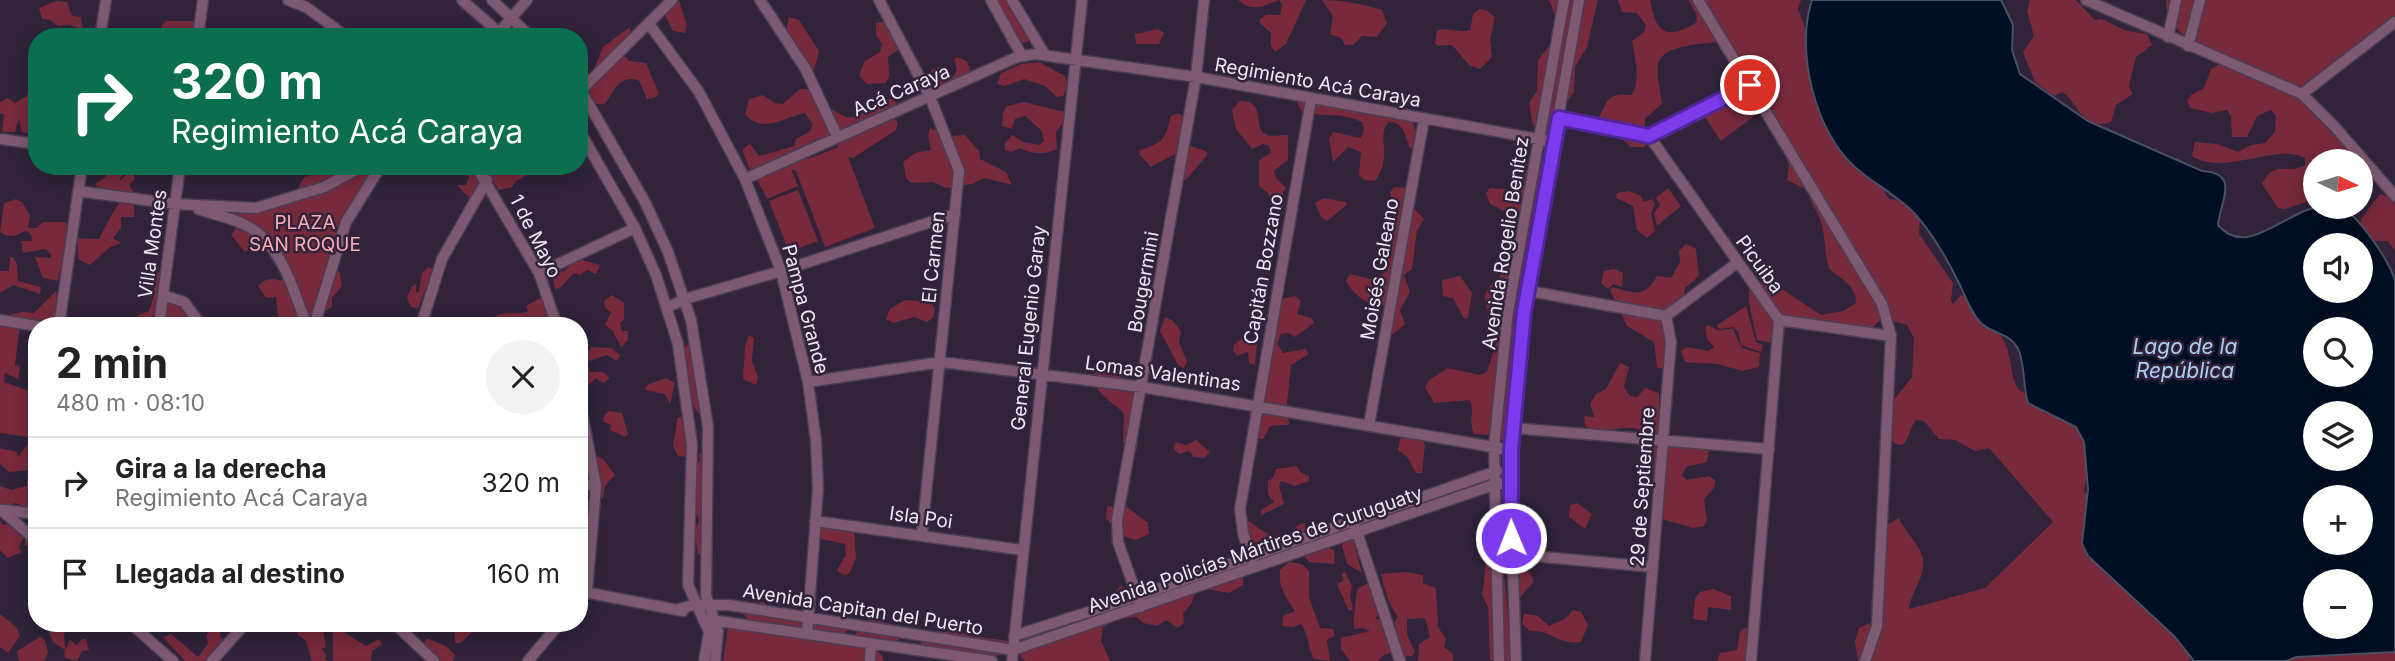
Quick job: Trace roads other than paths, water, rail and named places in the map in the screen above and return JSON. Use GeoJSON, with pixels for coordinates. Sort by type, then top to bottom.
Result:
{"type":"FeatureCollection","features":[{"type":"Feature","properties":{"kind":"street"},"geometry":{"type":"LineString","coordinates":[[101,28],[106,0]]}},
{"type":"Feature","properties":{"kind":"street"},"geometry":{"type":"LineString","coordinates":[[199,28],[203,0]]}},
{"type":"Feature","properties":{"kind":"street"},"geometry":{"type":"LineString","coordinates":[[288,0],[308,4],[336,28]]}},
{"type":"Feature","properties":{"kind":"street"},"geometry":{"type":"LineString","coordinates":[[462,0],[492,28]]}},
{"type":"Feature","properties":{"kind":"street"},"geometry":{"type":"LineString","coordinates":[[492,0],[522,28]]}},
{"type":"Feature","properties":{"kind":"street"},"geometry":{"type":"LineString","coordinates":[[504,28],[527,0]]}},
{"type":"Feature","properties":{"kind":"street"},"geometry":{"type":"LineString","coordinates":[[588,82],[672,0]]}},
{"type":"Feature","properties":{"kind":"street"},"geometry":{"type":"LineString","coordinates":[[760,0],[805,68],[837,136]]}},
{"type":"Feature","properties":{"kind":"street","name":"El Carmen"},"geometry":{"type":"LineString","coordinates":[[879,0],[930,97],[958,165],[941,362],[922,534]]}},
{"type":"Feature","properties":{"kind":"street"},"geometry":{"type":"LineString","coordinates":[[991,0],[1022,56]]}},
{"type":"Feature","properties":{"kind":"street"},"geometry":{"type":"LineString","coordinates":[[1012,0],[1045,55]]}},
{"type":"Feature","properties":{"kind":"street","name":"General Eugenio Garay"},"geometry":{"type":"LineString","coordinates":[[1012,656],[1082,0]]}},
{"type":"Feature","properties":{"kind":"street","name":"Bougermini"},"geometry":{"type":"LineString","coordinates":[[1140,602],[1118,542],[1117,520],[1196,77],[1204,0]]}},
{"type":"Feature","properties":{"kind":"street","name":"Avenida Rogelio Benítez"},"geometry":{"type":"LineString","coordinates":[[1499,661],[1494,447],[1508,311],[1563,0]]}},
{"type":"Feature","properties":{"kind":"street","name":"Avenida Rogelio Benítez"},"geometry":{"type":"LineString","coordinates":[[1516,661],[1510,482],[1513,428],[1528,290],[1579,0]]}},
{"type":"Feature","properties":{"kind":"street"},"geometry":{"type":"LineString","coordinates":[[1698,0],[1882,304],[1891,336],[1877,626],[1866,661]]}},
{"type":"Feature","properties":{"kind":"street"},"geometry":{"type":"LineString","coordinates":[[2086,0],[2302,94],[2335,127],[2395,196]]}},
{"type":"Feature","properties":{"kind":"street"},"geometry":{"type":"LineString","coordinates":[[2168,37],[2176,0]]}},
{"type":"Feature","properties":{"kind":"street"},"geometry":{"type":"LineString","coordinates":[[2188,46],[2200,0]]}},
{"type":"Feature","properties":{"kind":"street","name":"Pampa Grande"},"geometry":{"type":"LineString","coordinates":[[649,24],[691,79],[745,179],[781,271],[808,382],[817,467],[807,634]]}},
{"type":"Feature","properties":{"kind":"street"},"geometry":{"type":"LineString","coordinates":[[2302,94],[2394,27]]}},
{"type":"Feature","properties":{"kind":"street","name":"Acá Caraya"},"geometry":{"type":"LineString","coordinates":[[745,179],[1022,56],[1045,55],[1075,59]]}},
{"type":"Feature","properties":{"kind":"street","name":"Regimiento Acá Caraya"},"geometry":{"type":"LineString","coordinates":[[1075,59],[1196,77],[1555,142]]}},
{"type":"Feature","properties":{"kind":"street"},"geometry":{"type":"LineString","coordinates":[[1559,118],[1649,136],[1750,85]]}},
{"type":"Feature","properties":{"kind":"street","name":"Capitán Bozzano"},"geometry":{"type":"LineString","coordinates":[[1252,563],[1240,509],[1311,99]]}},
{"type":"Feature","properties":{"kind":"street"},"geometry":{"type":"LineString","coordinates":[[588,104],[645,202],[685,299],[695,336],[708,427],[708,604],[716,620],[718,632],[715,661]]}},
{"type":"Feature","properties":{"kind":"street","name":"Moisés Galeano"},"geometry":{"type":"LineString","coordinates":[[1369,425],[1424,119]]}},
{"type":"Feature","properties":{"kind":"street","name":"Picuiba"},"geometry":{"type":"LineString","coordinates":[[1649,136],[1779,320],[1891,336]]}},
{"type":"Feature","properties":{"kind":"street"},"geometry":{"type":"LineString","coordinates":[[0,139],[28,143]]}},
{"type":"Feature","properties":{"kind":"street"},"geometry":{"type":"LineString","coordinates":[[588,146],[635,228],[667,307],[678,344],[691,421],[687,574],[694,605],[709,632],[705,661]]}},
{"type":"Feature","properties":{"kind":"street"},"geometry":{"type":"LineString","coordinates":[[60,317],[81,175]]}},
{"type":"Feature","properties":{"kind":"street","name":"Villa Montes"},"geometry":{"type":"LineString","coordinates":[[160,317],[180,204],[180,175]]}},
{"type":"Feature","properties":{"kind":"street"},"geometry":{"type":"LineString","coordinates":[[78,191],[180,204],[256,208],[324,187],[346,175]]}},
{"type":"Feature","properties":{"kind":"street"},"geometry":{"type":"LineString","coordinates":[[317,317],[346,222],[375,175]]}},
{"type":"Feature","properties":{"kind":"street","name":"1 de Mayo"},"geometry":{"type":"LineString","coordinates":[[483,175],[539,273],[554,317]]}},
{"type":"Feature","properties":{"kind":"street"},"geometry":{"type":"LineString","coordinates":[[424,317],[442,259],[487,180]]}},
{"type":"Feature","properties":{"kind":"street"},"geometry":{"type":"LineString","coordinates":[[180,204],[239,223],[260,234],[283,265],[303,317]]}},
{"type":"Feature","properties":{"kind":"street"},"geometry":{"type":"LineString","coordinates":[[667,307],[955,214]]}},
{"type":"Feature","properties":{"kind":"street"},"geometry":{"type":"LineString","coordinates":[[539,273],[635,228]]}},
{"type":"Feature","properties":{"kind":"street"},"geometry":{"type":"LineString","coordinates":[[1528,290],[1667,316],[1737,263]]}},
{"type":"Feature","properties":{"kind":"street"},"geometry":{"type":"LineString","coordinates":[[163,295],[184,302],[195,317]]}},
{"type":"Feature","properties":{"kind":"street","name":"29 de Septiembre"},"geometry":{"type":"LineString","coordinates":[[1645,661],[1671,342],[1667,316]]}},
{"type":"Feature","properties":{"kind":"street"},"geometry":{"type":"LineString","coordinates":[[0,320],[28,325]]}},
{"type":"Feature","properties":{"kind":"street"},"geometry":{"type":"LineString","coordinates":[[1751,661],[1779,320]]}},
{"type":"Feature","properties":{"kind":"street","name":"Lomas Valentinas"},"geometry":{"type":"LineString","coordinates":[[808,382],[941,362],[1142,387],[1511,450]]}},
{"type":"Feature","properties":{"kind":"street"},"geometry":{"type":"LineString","coordinates":[[1513,428],[1769,449]]}},
{"type":"Feature","properties":{"kind":"street"},"geometry":{"type":"LineString","coordinates":[[588,444],[596,486],[588,548]]}},
{"type":"Feature","properties":{"kind":"street","name":"Avenida Policías Mártires de Curuguaty"},"geometry":{"type":"LineString","coordinates":[[1252,563],[1353,520],[1493,471],[1510,468]]}},
{"type":"Feature","properties":{"kind":"street","name":"Avenida Policías Mártires de Curuguaty"},"geometry":{"type":"LineString","coordinates":[[1012,656],[1140,602],[1252,563],[1357,532],[1493,485],[1510,482]]}},
{"type":"Feature","properties":{"kind":"street"},"geometry":{"type":"LineString","coordinates":[[588,485],[596,486]]}},
{"type":"Feature","properties":{"kind":"street"},"geometry":{"type":"LineString","coordinates":[[1,510],[28,513]]}},
{"type":"Feature","properties":{"kind":"street"},"geometry":{"type":"LineString","coordinates":[[1,510],[28,533]]}},
{"type":"Feature","properties":{"kind":"street"},"geometry":{"type":"LineString","coordinates":[[1353,520],[1400,661]]}},
{"type":"Feature","properties":{"kind":"street","name":"Isla Poi"},"geometry":{"type":"LineString","coordinates":[[815,521],[1022,550]]}},
{"type":"Feature","properties":{"kind":"street"},"geometry":{"type":"LineString","coordinates":[[1511,554],[1653,567]]}},
{"type":"Feature","properties":{"kind":"street","name":"Avenida Capitan del Puerto"},"geometry":{"type":"LineString","coordinates":[[588,596],[678,609],[703,619],[992,661]]}},
{"type":"Feature","properties":{"kind":"street","name":"Avenida Policías Mártires de Curuguaty"},"geometry":{"type":"LineString","coordinates":[[1014,636],[1140,602]]}},
{"type":"Feature","properties":{"kind":"street","name":"Avenida Capitan del Puerto"},"geometry":{"type":"LineString","coordinates":[[678,609],[708,604],[808,617],[1012,656]]}},
{"type":"Feature","properties":{"kind":"street"},"geometry":{"type":"LineString","coordinates":[[140,632],[173,661]]}},
{"type":"Feature","properties":{"kind":"street"},"geometry":{"type":"LineString","coordinates":[[212,661],[238,632]]}},
{"type":"Feature","properties":{"kind":"street"},"geometry":{"type":"LineString","coordinates":[[403,632],[434,661]]}},
{"type":"Feature","properties":{"kind":"street"},"geometry":{"type":"LineString","coordinates":[[527,661],[552,632]]}},
{"type":"Feature","properties":{"kind":"street"},"geometry":{"type":"LineString","coordinates":[[870,661],[871,643]]}},
{"type":"Feature","properties":{"kind":"water","name":"Lago de la República"},"geometry":{"type":"Polygon","coordinates":[[[1812,0],[2001,0],[2013,25],[2012,50],[2020,74],[2088,121],[2221,177],[2225,190],[2218,225],[2231,235],[2244,237],[2259,234],[2303,212],[2303,219],[2356,219],[2367,233],[2303,233],[2303,303],[2373,303],[2373,241],[2395,281],[2395,652],[2296,657],[2286,661],[2194,661],[2175,637],[2088,556],[2082,544],[2088,489],[2084,442],[2076,427],[2028,403],[2021,357],[2016,345],[1977,319],[1944,255],[1915,214],[1856,168],[1842,153],[1829,134],[1812,90],[1806,42],[1807,20],[1812,0]]]}},
{"type":"Feature","properties":{"kind":"park label","name":"PLAZA SAN ROQUE"},"geometry":{"type":"Point","coordinates":[305,233]}}]}
